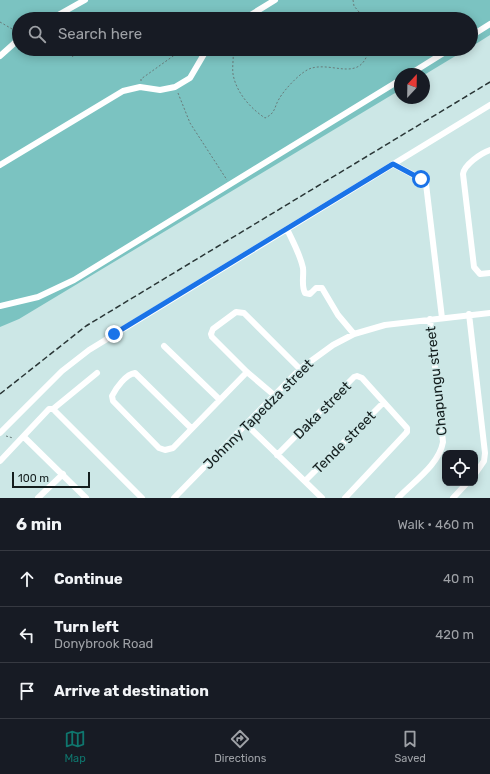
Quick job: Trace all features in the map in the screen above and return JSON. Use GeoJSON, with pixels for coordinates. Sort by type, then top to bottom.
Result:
{"type":"FeatureCollection","features":[{"type":"Feature","properties":{"kind":"street"},"geometry":{"type":"LineString","coordinates":[[64,12],[85,0]]}},
{"type":"Feature","properties":{"kind":"street"},"geometry":{"type":"LineString","coordinates":[[255,12],[275,0]]}},
{"type":"Feature","properties":{"kind":"street"},"geometry":{"type":"LineString","coordinates":[[478,32],[490,24]]}},
{"type":"Feature","properties":{"kind":"street"},"geometry":{"type":"LineString","coordinates":[[0,56],[12,45]]}},
{"type":"Feature","properties":{"kind":"street"},"geometry":{"type":"LineString","coordinates":[[0,165],[123,91],[140,87],[160,90],[175,87],[190,78],[203,56]]}},
{"type":"Feature","properties":{"kind":"street"},"geometry":{"type":"LineString","coordinates":[[420,68],[439,56]]}},
{"type":"Feature","properties":{"kind":"street"},"geometry":{"type":"LineString","coordinates":[[0,306],[38,297],[74,280],[394,84]]}},
{"type":"Feature","properties":{"kind":"street"},"geometry":{"type":"LineString","coordinates":[[3,435],[62,371],[78,358],[490,105]]}},
{"type":"Feature","properties":{"kind":"street"},"geometry":{"type":"LineString","coordinates":[[490,150],[483,153],[465,168],[463,174],[474,267],[480,274],[490,273]]}},
{"type":"Feature","properties":{"kind":"street"},"geometry":{"type":"LineString","coordinates":[[393,164],[421,179],[426,184],[442,318]]}},
{"type":"Feature","properties":{"kind":"street"},"geometry":{"type":"LineString","coordinates":[[287,229],[301,260],[304,280],[303,289],[305,293],[310,294],[316,288],[322,288],[338,315],[354,334]]}},
{"type":"Feature","properties":{"kind":"street"},"geometry":{"type":"LineString","coordinates":[[274,395],[247,372],[211,334],[213,329],[236,312],[244,313],[300,370]]}},
{"type":"Feature","properties":{"kind":"street","name":"Johnny Tapedza street"},"geometry":{"type":"LineString","coordinates":[[174,498],[247,425],[274,395],[316,356],[354,334],[385,325],[469,314],[490,313]]}},
{"type":"Feature","properties":{"kind":"street"},"geometry":{"type":"LineString","coordinates":[[469,314],[485,453],[484,461],[478,470]]}},
{"type":"Feature","properties":{"kind":"street","name":"Chapungu street"},"geometry":{"type":"LineString","coordinates":[[398,498],[436,459],[441,451],[443,442],[430,319]]}},
{"type":"Feature","properties":{"kind":"street"},"geometry":{"type":"LineString","coordinates":[[164,346],[219,399]]}},
{"type":"Feature","properties":{"kind":"street"},"geometry":{"type":"LineString","coordinates":[[191,428],[138,374],[131,374],[121,383],[112,396],[113,401],[159,448],[165,450],[173,448],[219,399],[247,372]]}},
{"type":"Feature","properties":{"kind":"street"},"geometry":{"type":"LineString","coordinates":[[0,461],[49,409],[53,408],[62,399],[97,373]]}},
{"type":"Feature","properties":{"kind":"street","name":"Daka street"},"geometry":{"type":"LineString","coordinates":[[277,455],[357,376],[362,378],[384,403]]}},
{"type":"Feature","properties":{"kind":"street"},"geometry":{"type":"LineString","coordinates":[[345,498],[407,434],[407,428],[384,403]]}},
{"type":"Feature","properties":{"kind":"street","name":"Tende street"},"geometry":{"type":"LineString","coordinates":[[305,481],[384,403]]}},
{"type":"Feature","properties":{"kind":"street"},"geometry":{"type":"LineString","coordinates":[[53,408],[142,498]]}},
{"type":"Feature","properties":{"kind":"street"},"geometry":{"type":"LineString","coordinates":[[247,425],[322,498]]}},
{"type":"Feature","properties":{"kind":"street"},"geometry":{"type":"LineString","coordinates":[[24,437],[86,498]]}},
{"type":"Feature","properties":{"kind":"street"},"geometry":{"type":"LineString","coordinates":[[38,498],[63,474]]}},
{"type":"Feature","properties":{"kind":"street"},"geometry":{"type":"LineString","coordinates":[[453,498],[464,486]]}},
{"type":"Feature","properties":{"kind":"path"},"geometry":{"type":"LineString","coordinates":[[352,0],[354,6],[359,12]]}},
{"type":"Feature","properties":{"kind":"path"},"geometry":{"type":"LineString","coordinates":[[0,22],[12,28]]}},
{"type":"Feature","properties":{"kind":"path"},"geometry":{"type":"LineString","coordinates":[[140,87],[141,79],[173,56]]}},
{"type":"Feature","properties":{"kind":"path"},"geometry":{"type":"LineString","coordinates":[[233,56],[233,72],[235,82],[248,104],[265,118],[271,115],[276,109],[278,100],[285,90],[306,71],[312,68],[322,67],[349,70],[364,61],[366,56]]}},
{"type":"Feature","properties":{"kind":"path"},"geometry":{"type":"LineString","coordinates":[[175,87],[190,123],[230,185]]}},
{"type":"Feature","properties":{"kind":"path"},"geometry":{"type":"LineString","coordinates":[[3,435],[15,438],[24,437]]}},
{"type":"Feature","properties":{"kind":"shaded area"},"geometry":{"type":"Polygon","coordinates":[[[0,0],[490,0],[490,35],[478,43],[478,12],[12,12],[12,56],[455,56],[430,71],[430,68],[394,68],[394,94],[19,319],[0,327],[0,0]]]}},
{"type":"Feature","properties":{"kind":"railway"},"geometry":{"type":"LineString","coordinates":[[0,394],[86,326],[490,82]]}},
{"type":"Feature","properties":{"kind":"route"},"geometry":{"type":"LineString","coordinates":[[114,334],[393,164],[421,179]]}}]}
